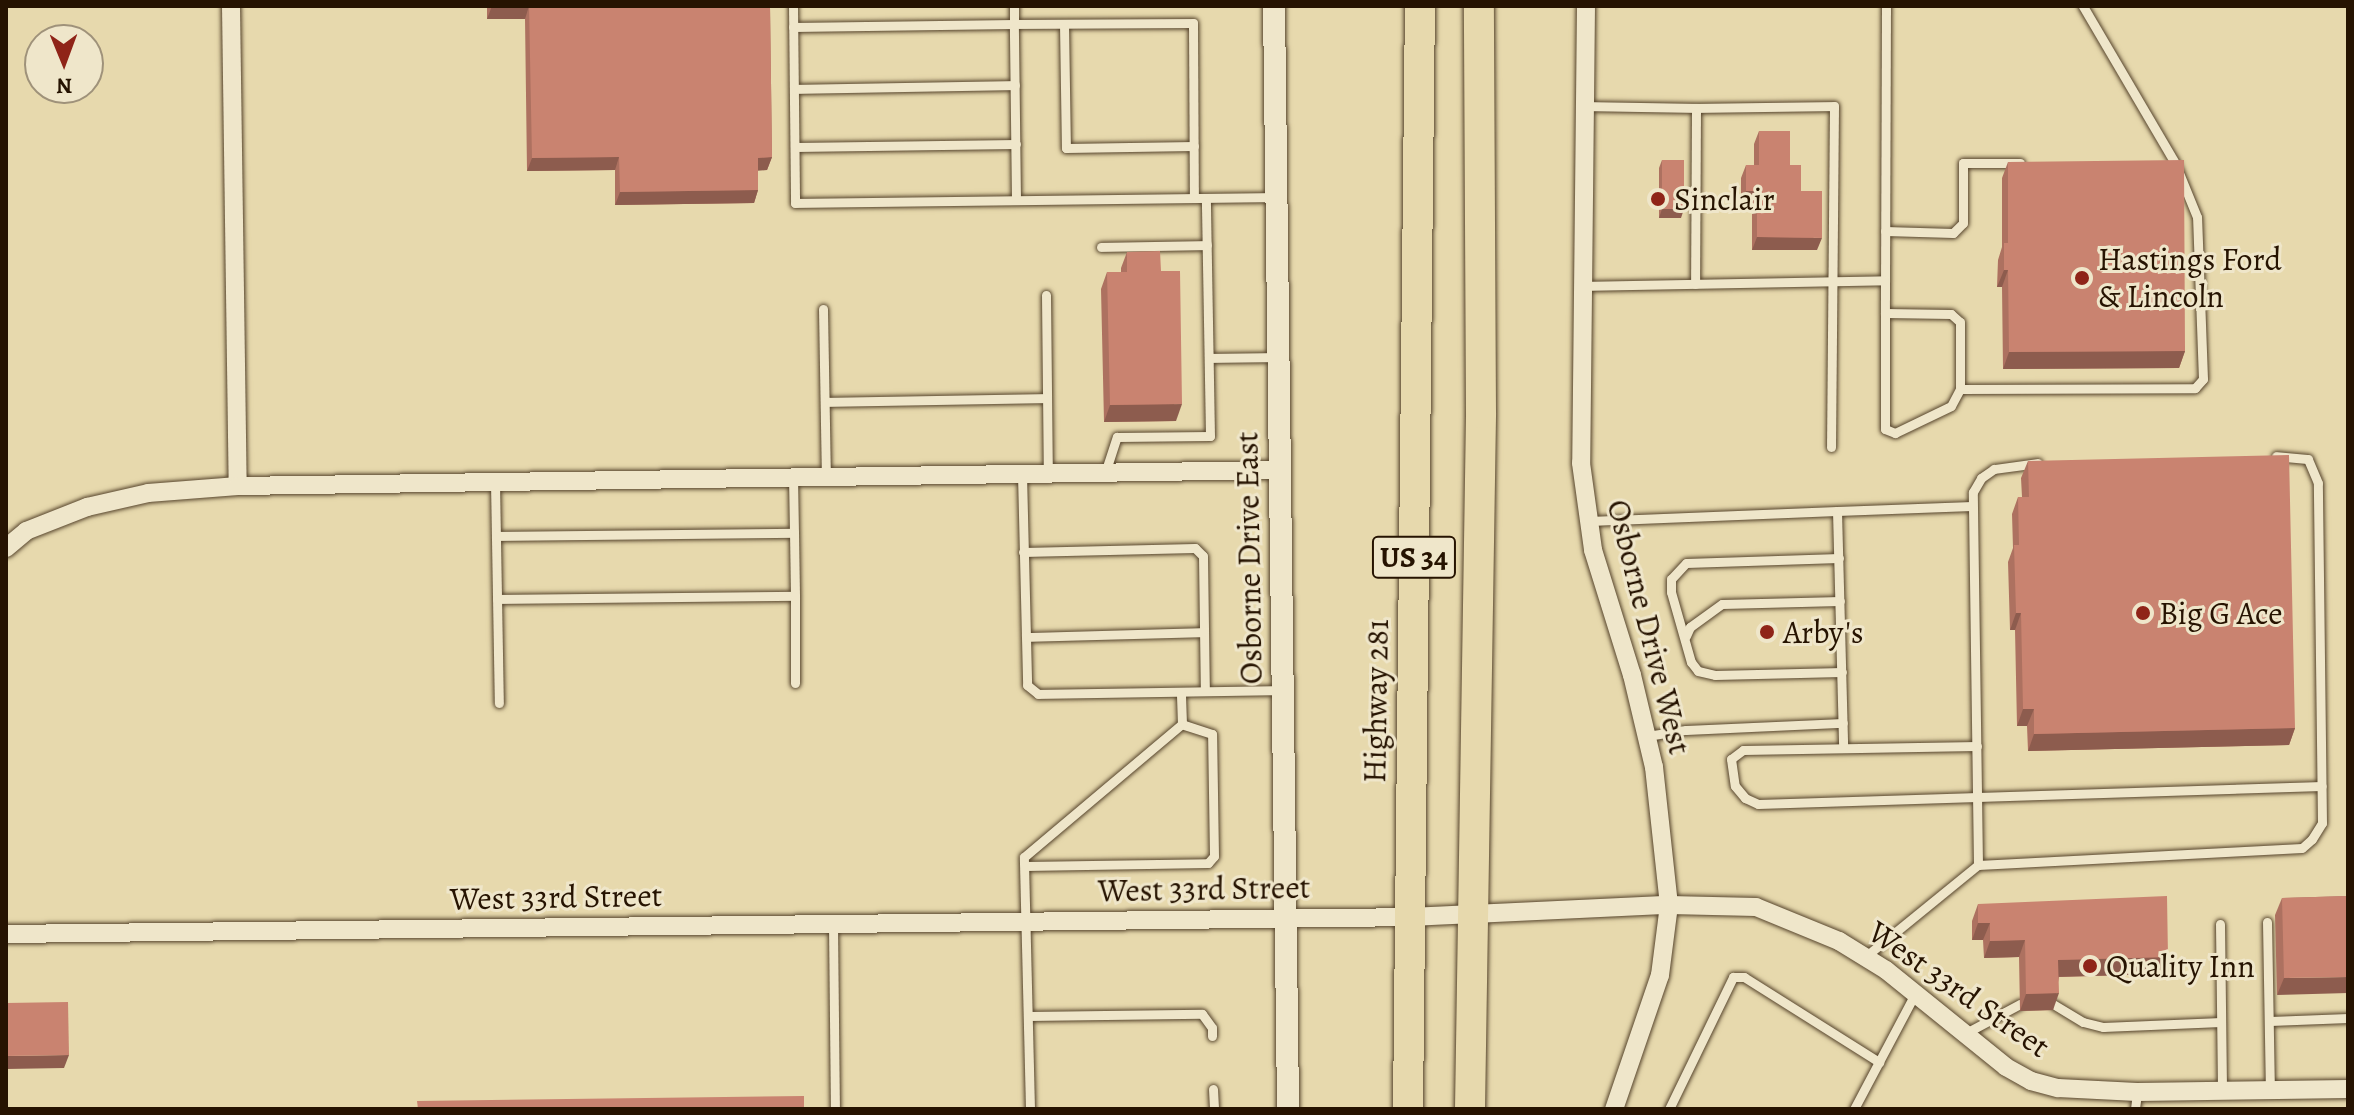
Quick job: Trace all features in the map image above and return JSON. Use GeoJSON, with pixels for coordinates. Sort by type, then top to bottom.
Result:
{"type":"FeatureCollection","features":[{"type":"Feature","properties":{"kind":"highway","name":"Highway 281"},"geometry":{"type":"LineString","coordinates":[[1408,1109],[1413,373],[1420,6]]}},
{"type":"Feature","properties":{"kind":"highway","name":"US 34"},"geometry":{"type":"LineString","coordinates":[[1470,1109],[1481,413],[1479,6]]}},
{"type":"Feature","properties":{"kind":"street"},"geometry":{"type":"LineString","coordinates":[[231,6],[238,486]]}},
{"type":"Feature","properties":{"kind":"street","name":"Osborne Drive East"},"geometry":{"type":"LineString","coordinates":[[1274,6],[1288,1109]]}},
{"type":"Feature","properties":{"kind":"street","name":"Osborne Drive West"},"geometry":{"type":"LineString","coordinates":[[1586,6],[1581,463],[1593,550],[1632,675],[1647,736],[1661,811],[1669,905],[1660,975],[1614,1109]]}},
{"type":"Feature","properties":{"kind":"street"},"geometry":{"type":"LineString","coordinates":[[6,548],[26,531],[87,507],[148,493],[238,486],[1280,470]]}},
{"type":"Feature","properties":{"kind":"street","name":"West 33rd Street"},"geometry":{"type":"LineString","coordinates":[[6,934],[1410,917],[1669,905],[1756,907],[1825,934],[1865,957],[1964,1034],[2031,1081],[2136,1101],[2222,1091],[2348,1089]]}},
{"type":"Feature","properties":{"kind":"lane"},"geometry":{"type":"LineString","coordinates":[[793,6],[795,203],[1276,197]]}},
{"type":"Feature","properties":{"kind":"lane"},"geometry":{"type":"LineString","coordinates":[[1014,6],[1016,200]]}},
{"type":"Feature","properties":{"kind":"lane"},"geometry":{"type":"LineString","coordinates":[[1885,313],[1951,314],[1960,322],[1960,389],[1951,406],[1895,433],[1885,429],[1884,280],[1886,6]]}},
{"type":"Feature","properties":{"kind":"lane"},"geometry":{"type":"LineString","coordinates":[[1960,389],[2195,388],[2203,379],[2197,217],[2175,163],[2083,6]]}},
{"type":"Feature","properties":{"kind":"lane"},"geometry":{"type":"LineString","coordinates":[[793,27],[1193,23],[1194,198]]}},
{"type":"Feature","properties":{"kind":"lane"},"geometry":{"type":"LineString","coordinates":[[1064,24],[1066,148],[1194,146]]}},
{"type":"Feature","properties":{"kind":"lane"},"geometry":{"type":"LineString","coordinates":[[794,89],[1015,85]]}},
{"type":"Feature","properties":{"kind":"lane"},"geometry":{"type":"LineString","coordinates":[[1585,106],[1834,106],[1831,447]]}},
{"type":"Feature","properties":{"kind":"lane"},"geometry":{"type":"LineString","coordinates":[[1695,284],[1696,108]]}},
{"type":"Feature","properties":{"kind":"lane"},"geometry":{"type":"LineString","coordinates":[[795,147],[1016,144]]}},
{"type":"Feature","properties":{"kind":"lane"},"geometry":{"type":"LineString","coordinates":[[1885,231],[1953,233],[1963,223],[1963,163],[2032,163]]}},
{"type":"Feature","properties":{"kind":"lane"},"geometry":{"type":"LineString","coordinates":[[2160,163],[2175,163]]}},
{"type":"Feature","properties":{"kind":"lane"},"geometry":{"type":"LineString","coordinates":[[1105,473],[1117,437],[1210,436],[1206,198]]}},
{"type":"Feature","properties":{"kind":"lane"},"geometry":{"type":"LineString","coordinates":[[1101,247],[1207,245]]}},
{"type":"Feature","properties":{"kind":"lane"},"geometry":{"type":"LineString","coordinates":[[1583,286],[1884,280]]}},
{"type":"Feature","properties":{"kind":"lane"},"geometry":{"type":"LineString","coordinates":[[1046,295],[1048,474]]}},
{"type":"Feature","properties":{"kind":"lane"},"geometry":{"type":"LineString","coordinates":[[823,309],[826,477]]}},
{"type":"Feature","properties":{"kind":"lane"},"geometry":{"type":"LineString","coordinates":[[1209,358],[1278,357]]}},
{"type":"Feature","properties":{"kind":"lane"},"geometry":{"type":"LineString","coordinates":[[825,402],[1047,398]]}},
{"type":"Feature","properties":{"kind":"lane"},"geometry":{"type":"LineString","coordinates":[[1865,957],[1978,865],[2302,848],[2322,823],[2318,483],[2308,459],[2263,457]]}},
{"type":"Feature","properties":{"kind":"lane"},"geometry":{"type":"LineString","coordinates":[[1978,865],[1973,492],[1981,478],[1994,469],[2014,463],[2045,463]]}},
{"type":"Feature","properties":{"kind":"lane"},"geometry":{"type":"LineString","coordinates":[[1022,474],[1027,685],[1038,694],[1283,690]]}},
{"type":"Feature","properties":{"kind":"lane"},"geometry":{"type":"LineString","coordinates":[[793,477],[795,683]]}},
{"type":"Feature","properties":{"kind":"lane"},"geometry":{"type":"LineString","coordinates":[[495,482],[499,703]]}},
{"type":"Feature","properties":{"kind":"lane"},"geometry":{"type":"LineString","coordinates":[[1589,521],[1972,506]]}},
{"type":"Feature","properties":{"kind":"lane"},"geometry":{"type":"LineString","coordinates":[[1837,511],[1843,747]]}},
{"type":"Feature","properties":{"kind":"lane"},"geometry":{"type":"LineString","coordinates":[[496,536],[794,533]]}},
{"type":"Feature","properties":{"kind":"lane"},"geometry":{"type":"LineString","coordinates":[[1023,552],[1195,548],[1203,556],[1205,691]]}},
{"type":"Feature","properties":{"kind":"lane"},"geometry":{"type":"LineString","coordinates":[[1839,558],[1686,563],[1671,579],[1671,592],[1691,662],[1698,671],[1709,674],[1842,672]]}},
{"type":"Feature","properties":{"kind":"lane"},"geometry":{"type":"LineString","coordinates":[[497,599],[795,596]]}},
{"type":"Feature","properties":{"kind":"lane"},"geometry":{"type":"LineString","coordinates":[[1686,636],[1690,627],[1722,604],[1840,601]]}},
{"type":"Feature","properties":{"kind":"lane"},"geometry":{"type":"LineString","coordinates":[[1026,637],[1204,632]]}},
{"type":"Feature","properties":{"kind":"lane"},"geometry":{"type":"LineString","coordinates":[[1181,692],[1182,724]]}},
{"type":"Feature","properties":{"kind":"lane"},"geometry":{"type":"LineString","coordinates":[[1647,736],[1686,730],[1843,723]]}},
{"type":"Feature","properties":{"kind":"lane"},"geometry":{"type":"LineString","coordinates":[[1030,1109],[1024,857],[1182,724]]}},
{"type":"Feature","properties":{"kind":"lane"},"geometry":{"type":"LineString","coordinates":[[1025,866],[1208,863],[1214,856],[1212,734],[1182,724]]}},
{"type":"Feature","properties":{"kind":"lane"},"geometry":{"type":"LineString","coordinates":[[1977,746],[1843,747],[1734,753],[1731,759],[1735,786],[1745,798],[1758,804],[2322,786]]}},
{"type":"Feature","properties":{"kind":"lane"},"geometry":{"type":"LineString","coordinates":[[2267,922],[2270,1090]]}},
{"type":"Feature","properties":{"kind":"lane"},"geometry":{"type":"LineString","coordinates":[[833,924],[835,1109]]}},
{"type":"Feature","properties":{"kind":"lane"},"geometry":{"type":"LineString","coordinates":[[2220,924],[2222,1091]]}},
{"type":"Feature","properties":{"kind":"lane"},"geometry":{"type":"LineString","coordinates":[[1669,1109],[1733,977],[1744,977],[1879,1062]]}},
{"type":"Feature","properties":{"kind":"lane"},"geometry":{"type":"LineString","coordinates":[[1854,1109],[1915,994]]}},
{"type":"Feature","properties":{"kind":"lane"},"geometry":{"type":"LineString","coordinates":[[1964,1034],[2020,1004]]}},
{"type":"Feature","properties":{"kind":"lane"},"geometry":{"type":"LineString","coordinates":[[2053,1004],[2083,1022],[2103,1027],[2221,1022]]}},
{"type":"Feature","properties":{"kind":"lane"},"geometry":{"type":"LineString","coordinates":[[1028,1016],[1202,1014],[1212,1028],[1212,1036]]}},
{"type":"Feature","properties":{"kind":"lane"},"geometry":{"type":"LineString","coordinates":[[2270,1021],[2348,1018]]}},
{"type":"Feature","properties":{"kind":"lane"},"geometry":{"type":"LineString","coordinates":[[1213,1089],[1214,1109]]}},
{"type":"Feature","properties":{"kind":"building"},"geometry":{"type":"Polygon","coordinates":[[[529,6],[770,6],[772,157],[758,158],[758,190],[620,192],[619,157],[532,158],[529,6]]]}},
{"type":"Feature","properties":{"kind":"building"},"geometry":{"type":"Polygon","coordinates":[[[1759,131],[1790,131],[1790,165],[1801,165],[1801,191],[1822,191],[1822,238],[1757,237],[1757,191],[1746,191],[1746,165],[1759,165],[1759,131]]]}},
{"type":"Feature","properties":{"kind":"building"},"geometry":{"type":"Polygon","coordinates":[[[1662,160],[1684,160],[1684,209],[1662,209],[1662,160]]]}},
{"type":"Feature","properties":{"kind":"building"},"geometry":{"type":"Polygon","coordinates":[[[2184,160],[2185,351],[2009,352],[2008,270],[2004,270],[2004,243],[2008,243],[2008,162],[2184,160]]]}},
{"type":"Feature","properties":{"kind":"building"},"geometry":{"type":"Polygon","coordinates":[[[1160,251],[1161,271],[1180,271],[1182,404],[1110,405],[1107,272],[1127,272],[1127,252],[1160,251]]]}},
{"type":"Feature","properties":{"kind":"building"},"geometry":{"type":"Polygon","coordinates":[[[2289,455],[2295,728],[2034,734],[2034,709],[2023,709],[2021,613],[2016,613],[2014,545],[2019,545],[2018,497],[2029,497],[2028,461],[2289,455]]]}},
{"type":"Feature","properties":{"kind":"building","name":"Quality Inn"},"geometry":{"type":"Polygon","coordinates":[[[2167,896],[2168,957],[2058,960],[2059,993],[2026,994],[2025,940],[1990,941],[1990,923],[1978,923],[1978,904],[2167,896]]]}},
{"type":"Feature","properties":{"kind":"building"},"geometry":{"type":"Polygon","coordinates":[[[2348,896],[2348,977],[2284,978],[2282,898],[2348,896]]]}},
{"type":"Feature","properties":{"kind":"building"},"geometry":{"type":"Polygon","coordinates":[[[68,1002],[69,1055],[6,1056],[6,1003],[68,1002]]]}},
{"type":"Feature","properties":{"kind":"building"},"geometry":{"type":"Polygon","coordinates":[[[804,1096],[804,1109],[418,1109],[417,1101],[804,1096]]]}},
{"type":"Feature","properties":{"kind":"place","name":"Sinclair"},"geometry":{"type":"Point","coordinates":[1658,199]}},
{"type":"Feature","properties":{"kind":"place","name":"Hastings Ford & Lincoln"},"geometry":{"type":"Point","coordinates":[2082,278]}},
{"type":"Feature","properties":{"kind":"place","name":"Big G Ace"},"geometry":{"type":"Point","coordinates":[2143,613]}},
{"type":"Feature","properties":{"kind":"place","name":"Arby's"},"geometry":{"type":"Point","coordinates":[1767,632]}},
{"type":"Feature","properties":{"kind":"place","name":"Quality Inn"},"geometry":{"type":"Point","coordinates":[2090,966]}}]}
